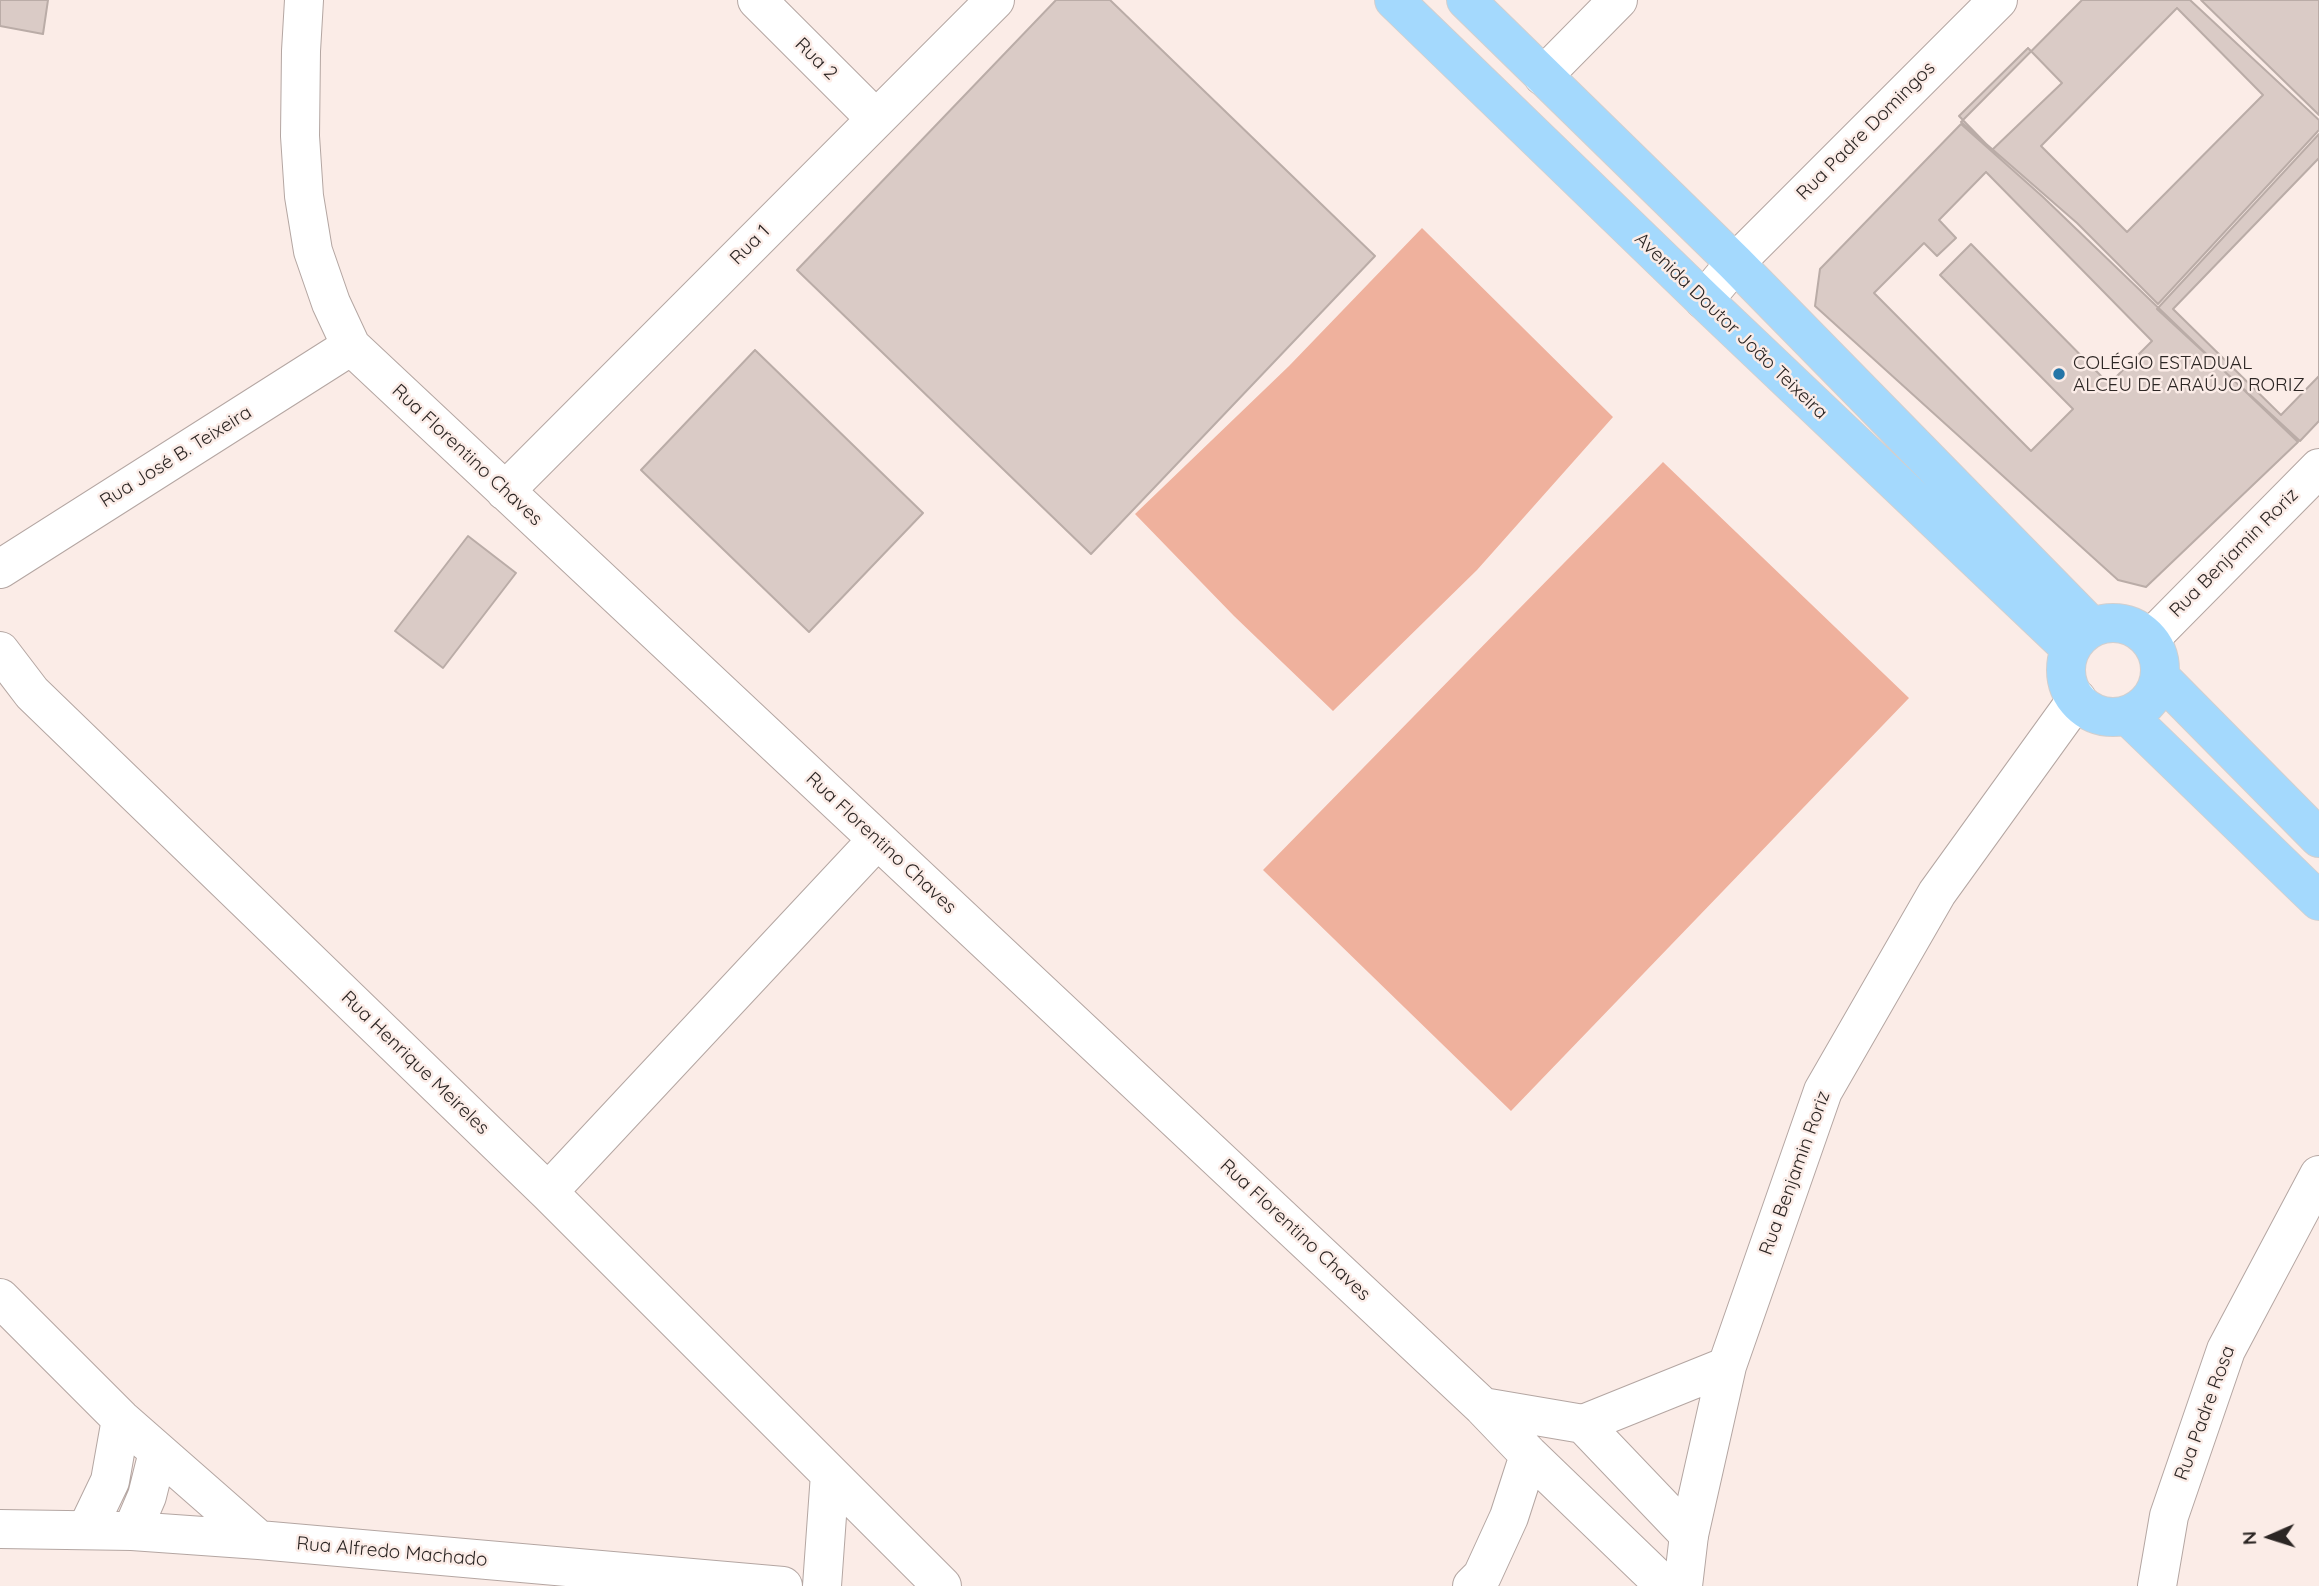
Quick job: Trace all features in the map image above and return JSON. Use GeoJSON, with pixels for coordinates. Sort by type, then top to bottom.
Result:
{"type":"FeatureCollection","features":[{"type":"Feature","properties":{"kind":"main road","name":"Avenida Doutor João Teixeira"},"geometry":{"type":"LineString","coordinates":[[1394,0],[1703,300],[2081,638]]}},
{"type":"Feature","properties":{"kind":"main road"},"geometry":{"type":"LineString","coordinates":[[1466,0],[1735,263],[2081,638]]}},
{"type":"Feature","properties":{"kind":"main road"},"geometry":{"type":"LineString","coordinates":[[2112,622],[2122,622],[2138,628],[2150,639],[2158,652],[2161,667],[2153,697],[2142,708],[2112,718],[2097,715],[2083,707],[2073,695],[2067,680],[2066,665],[2081,638],[2112,622]]}},
{"type":"Feature","properties":{"kind":"main road"},"geometry":{"type":"LineString","coordinates":[[2160,677],[2319,838]]}},
{"type":"Feature","properties":{"kind":"main road"},"geometry":{"type":"LineString","coordinates":[[2127,715],[2319,901]]}},
{"type":"Feature","properties":{"kind":"street","name":"Rua Florentino Chaves"},"geometry":{"type":"LineString","coordinates":[[304,0],[300,135],[304,196],[313,251],[331,303],[351,346],[1483,1407],[1665,1586]]}},
{"type":"Feature","properties":{"kind":"street","name":"Rua 2"},"geometry":{"type":"LineString","coordinates":[[757,0],[875,118]]}},
{"type":"Feature","properties":{"kind":"street","name":"Rua 1"},"geometry":{"type":"LineString","coordinates":[[505,491],[995,0]]}},
{"type":"Feature","properties":{"kind":"street"},"geometry":{"type":"LineString","coordinates":[[1543,76],[1618,0]]}},
{"type":"Feature","properties":{"kind":"street","name":"Rua Padre Domingos"},"geometry":{"type":"LineString","coordinates":[[1703,300],[1735,263],[1998,0]]}},
{"type":"Feature","properties":{"kind":"street","name":"Rua José B. Teixeira"},"geometry":{"type":"LineString","coordinates":[[0,569],[351,346]]}},
{"type":"Feature","properties":{"kind":"street","name":"Rua Benjamin Roriz"},"geometry":{"type":"LineString","coordinates":[[2150,639],[2319,468]]}},
{"type":"Feature","properties":{"kind":"street","name":"Rua Henrique Meireles"},"geometry":{"type":"LineString","coordinates":[[0,651],[32,693],[548,1192],[942,1586]]}},
{"type":"Feature","properties":{"kind":"street","name":"Rua Benjamin Roriz"},"geometry":{"type":"LineString","coordinates":[[1683,1586],[1689,1535],[1727,1366],[1823,1091],[1937,893],[2077,699]]}},
{"type":"Feature","properties":{"kind":"street"},"geometry":{"type":"LineString","coordinates":[[548,1192],[877,840]]}},
{"type":"Feature","properties":{"kind":"street","name":"Rua Padre Rosa"},"geometry":{"type":"LineString","coordinates":[[2157,1586],[2169,1516],[2226,1350],[2319,1175]]}},
{"type":"Feature","properties":{"kind":"street"},"geometry":{"type":"LineString","coordinates":[[0,1298],[121,1419],[259,1540]]}},
{"type":"Feature","properties":{"kind":"street"},"geometry":{"type":"LineString","coordinates":[[1483,1407],[1583,1424],[1727,1366]]}},
{"type":"Feature","properties":{"kind":"street"},"geometry":{"type":"LineString","coordinates":[[87,1530],[110,1481],[121,1419]]}},
{"type":"Feature","properties":{"kind":"street"},"geometry":{"type":"LineString","coordinates":[[1583,1424],[1689,1535]]}},
{"type":"Feature","properties":{"kind":"street"},"geometry":{"type":"LineString","coordinates":[[132,1531],[146,1496],[158,1452]]}},
{"type":"Feature","properties":{"kind":"street"},"geometry":{"type":"LineString","coordinates":[[1472,1586],[1482,1576],[1509,1517],[1529,1455]]}},
{"type":"Feature","properties":{"kind":"street"},"geometry":{"type":"LineString","coordinates":[[822,1586],[830,1474]]}},
{"type":"Feature","properties":{"kind":"street","name":"Rua Alfredo Machado"},"geometry":{"type":"LineString","coordinates":[[0,1529],[132,1531],[259,1540],[783,1586]]}},
{"type":"Feature","properties":{"kind":"shaded area"},"geometry":{"type":"Polygon","coordinates":[[[1422,228],[1613,417],[1477,570],[1333,711],[1234,616],[1135,514],[1289,366],[1422,228]]]}},
{"type":"Feature","properties":{"kind":"shaded area"},"geometry":{"type":"Polygon","coordinates":[[[1663,462],[1909,698],[1511,1111],[1263,870],[1663,462]]]}},
{"type":"Feature","properties":{"kind":"building"},"geometry":{"type":"Polygon","coordinates":[[[0,0],[48,0],[43,34],[0,26],[0,0]]]}},
{"type":"Feature","properties":{"kind":"building"},"geometry":{"type":"Polygon","coordinates":[[[1056,0],[1110,0],[1375,256],[1091,554],[797,270],[1056,0]]]}},
{"type":"Feature","properties":{"kind":"building"},"geometry":{"type":"Polygon","coordinates":[[[2082,0],[2190,0],[2319,120],[2319,130],[2158,304],[2077,223],[1961,122],[2082,0]]]}},
{"type":"Feature","properties":{"kind":"building"},"geometry":{"type":"Polygon","coordinates":[[[2201,0],[2319,0],[2319,115],[2201,0]]]}},
{"type":"Feature","properties":{"kind":"building"},"geometry":{"type":"Polygon","coordinates":[[[2177,8],[2263,95],[2127,232],[2041,146],[2177,8]]]}},
{"type":"Feature","properties":{"kind":"building"},"geometry":{"type":"Polygon","coordinates":[[[2028,48],[2062,83],[1992,150],[1959,116],[2028,48]]]}},
{"type":"Feature","properties":{"kind":"building","name":"COLÉGIO ESTADUAL ALCEU DE ARAÚJO RORIZ"},"geometry":{"type":"Polygon","coordinates":[[[1961,124],[2043,197],[2298,442],[2146,587],[2118,580],[1815,306],[1820,269],[1961,124]]]}},
{"type":"Feature","properties":{"kind":"building"},"geometry":{"type":"Polygon","coordinates":[[[2319,134],[2319,421],[2300,441],[2157,309],[2319,134]]]}},
{"type":"Feature","properties":{"kind":"building"},"geometry":{"type":"Polygon","coordinates":[[[2319,158],[2319,376],[2281,415],[2173,309],[2319,158]]]}},
{"type":"Feature","properties":{"kind":"building"},"geometry":{"type":"Polygon","coordinates":[[[1986,172],[2152,341],[2109,384],[1971,244],[1940,275],[2073,409],[2031,451],[1874,293],[1924,243],[1937,256],[1956,238],[1939,220],[1986,172]]]}},
{"type":"Feature","properties":{"kind":"building"},"geometry":{"type":"Polygon","coordinates":[[[755,350],[923,513],[809,632],[641,470],[755,350]]]}},
{"type":"Feature","properties":{"kind":"building"},"geometry":{"type":"Polygon","coordinates":[[[468,536],[516,573],[443,668],[395,631],[468,536]]]}},
{"type":"Feature","properties":{"kind":"place","name":"COLÉGIO ESTADUAL ALCEU DE ARAÚJO RORIZ"},"geometry":{"type":"Point","coordinates":[2059,374]}}]}
